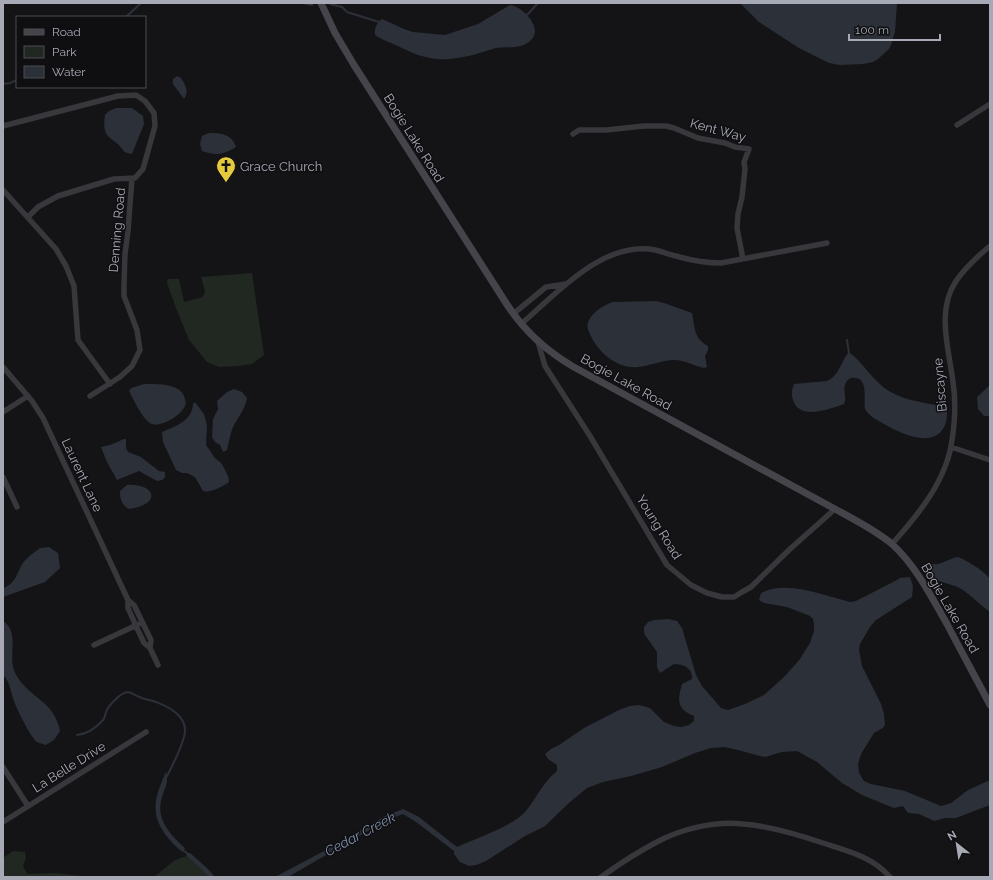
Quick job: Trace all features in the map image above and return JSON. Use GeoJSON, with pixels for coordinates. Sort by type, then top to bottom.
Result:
{"type":"FeatureCollection","features":[{"type":"Feature","properties":{"kind":"main road","name":"Bogie Lake Road"},"geometry":{"type":"LineString","coordinates":[[321,3],[335,34],[354,66],[436,195],[513,314],[538,342],[550,352],[572,366],[835,509],[869,528],[892,544],[923,582],[990,705]]}},
{"type":"Feature","properties":{"kind":"street","name":"Denning Road"},"geometry":{"type":"LineString","coordinates":[[3,126],[118,96],[136,95],[145,101],[154,113],[155,126],[143,169],[135,178],[132,178],[125,254],[124,296],[137,330],[140,350],[132,366],[120,377],[90,396]]}},
{"type":"Feature","properties":{"kind":"street"},"geometry":{"type":"LineString","coordinates":[[957,125],[990,104]]}},
{"type":"Feature","properties":{"kind":"street","name":"Kent Way"},"geometry":{"type":"LineString","coordinates":[[574,134],[579,130],[606,130],[661,125],[674,128],[698,138],[724,143],[735,148],[749,149],[744,162],[745,169],[742,197],[738,214],[738,228],[743,258]]}},
{"type":"Feature","properties":{"kind":"street"},"geometry":{"type":"LineString","coordinates":[[28,217],[38,207],[58,196],[114,179],[132,178]]}},
{"type":"Feature","properties":{"kind":"street"},"geometry":{"type":"LineString","coordinates":[[3,190],[56,249],[66,266],[74,286],[78,340],[110,384]]}},
{"type":"Feature","properties":{"kind":"street"},"geometry":{"type":"LineString","coordinates":[[521,324],[580,273],[605,258],[630,250],[650,250],[709,263],[735,261],[743,258],[827,243]]}},
{"type":"Feature","properties":{"kind":"street","name":"Biscayne"},"geometry":{"type":"LineString","coordinates":[[892,544],[916,514],[938,481],[946,464],[953,434],[955,399],[945,321],[948,299],[955,282],[965,269],[990,246]]}},
{"type":"Feature","properties":{"kind":"street"},"geometry":{"type":"LineString","coordinates":[[513,314],[546,287],[566,284]]}},
{"type":"Feature","properties":{"kind":"street","name":"Young Road"},"geometry":{"type":"LineString","coordinates":[[538,342],[545,366],[553,380],[590,436],[667,565],[691,585],[707,593],[722,597],[734,597],[751,587],[790,549],[835,509]]}},
{"type":"Feature","properties":{"kind":"street","name":"Laurent Lane"},"geometry":{"type":"LineString","coordinates":[[3,367],[28,396],[45,422],[128,600],[128,608],[136,626],[144,643],[150,648],[158,665]]}},
{"type":"Feature","properties":{"kind":"street"},"geometry":{"type":"LineString","coordinates":[[3,412],[28,396]]}},
{"type":"Feature","properties":{"kind":"street"},"geometry":{"type":"LineString","coordinates":[[951,447],[990,460]]}},
{"type":"Feature","properties":{"kind":"street"},"geometry":{"type":"LineString","coordinates":[[3,477],[17,507]]}},
{"type":"Feature","properties":{"kind":"street","name":"Laurent Lane"},"geometry":{"type":"LineString","coordinates":[[128,600],[134,605],[151,640],[150,648]]}},
{"type":"Feature","properties":{"kind":"street"},"geometry":{"type":"LineString","coordinates":[[94,645],[142,623]]}},
{"type":"Feature","properties":{"kind":"street","name":"La Belle Drive"},"geometry":{"type":"LineString","coordinates":[[3,822],[146,732]]}},
{"type":"Feature","properties":{"kind":"street"},"geometry":{"type":"LineString","coordinates":[[3,767],[28,806]]}},
{"type":"Feature","properties":{"kind":"street"},"geometry":{"type":"LineString","coordinates":[[601,877],[656,842],[683,831],[714,825],[743,824],[772,829],[857,854],[881,867],[890,877]]}},
{"type":"Feature","properties":{"kind":"green space"},"geometry":{"type":"Polygon","coordinates":[[[252,273],[264,355],[252,364],[238,366],[219,367],[207,362],[189,340],[167,283],[168,279],[179,279],[184,302],[203,297],[205,291],[201,277],[252,273]]]}},
{"type":"Feature","properties":{"kind":"green space"},"geometry":{"type":"Polygon","coordinates":[[[13,851],[25,852],[26,858],[23,866],[27,874],[55,873],[90,877],[3,877],[3,858],[13,851]]]}},
{"type":"Feature","properties":{"kind":"green space"},"geometry":{"type":"Polygon","coordinates":[[[187,856],[209,877],[154,877],[175,860],[187,856]]]}},
{"type":"Feature","properties":{"kind":"water"},"geometry":{"type":"Polygon","coordinates":[[[740,3],[897,3],[895,32],[889,49],[873,62],[840,65],[829,63],[799,48],[759,22],[740,3]]]}},
{"type":"Feature","properties":{"kind":"water"},"geometry":{"type":"Polygon","coordinates":[[[510,5],[520,9],[530,18],[535,30],[531,40],[523,45],[496,48],[452,59],[435,59],[410,52],[375,35],[376,26],[382,19],[413,32],[445,35],[478,24],[510,5]]]}},
{"type":"Feature","properties":{"kind":"water"},"geometry":{"type":"Polygon","coordinates":[[[177,76],[181,78],[186,88],[184,99],[173,84],[173,79],[177,76]]]}},
{"type":"Feature","properties":{"kind":"water"},"geometry":{"type":"Polygon","coordinates":[[[116,108],[132,108],[143,116],[144,124],[132,154],[124,151],[107,135],[105,130],[105,115],[109,111],[116,108]]]}},
{"type":"Feature","properties":{"kind":"water"},"geometry":{"type":"Polygon","coordinates":[[[209,133],[226,135],[232,139],[236,147],[219,154],[211,154],[202,151],[200,144],[202,136],[209,133]]]}},
{"type":"Feature","properties":{"kind":"water"},"geometry":{"type":"Polygon","coordinates":[[[656,301],[692,313],[697,335],[703,343],[708,346],[705,356],[707,367],[704,368],[674,360],[638,367],[618,364],[601,351],[589,333],[589,320],[606,305],[613,302],[656,301]]]}},
{"type":"Feature","properties":{"kind":"water"},"geometry":{"type":"Polygon","coordinates":[[[848,353],[850,353],[882,386],[896,395],[945,407],[947,418],[942,431],[935,436],[918,438],[891,428],[876,419],[865,409],[863,384],[861,380],[857,378],[851,378],[846,382],[844,404],[816,412],[808,412],[796,406],[792,396],[794,384],[827,381],[835,376],[848,353]]]}},
{"type":"Feature","properties":{"kind":"water"},"geometry":{"type":"Polygon","coordinates":[[[144,384],[174,387],[183,394],[186,404],[185,407],[170,420],[161,424],[152,424],[142,415],[129,391],[131,388],[144,384]]]}},
{"type":"Feature","properties":{"kind":"water"},"geometry":{"type":"Polygon","coordinates":[[[990,385],[990,416],[984,416],[978,409],[977,397],[990,385]]]}},
{"type":"Feature","properties":{"kind":"water"},"geometry":{"type":"Polygon","coordinates":[[[234,389],[242,392],[247,398],[243,410],[232,430],[227,450],[223,452],[220,445],[215,442],[212,437],[213,419],[218,409],[217,401],[227,392],[234,389]]]}},
{"type":"Feature","properties":{"kind":"water"},"geometry":{"type":"Polygon","coordinates":[[[195,402],[204,414],[207,425],[206,445],[215,458],[222,464],[228,476],[229,482],[220,488],[209,491],[203,491],[195,477],[176,470],[163,442],[162,432],[178,425],[186,419],[190,415],[195,402]]]}},
{"type":"Feature","properties":{"kind":"water"},"geometry":{"type":"Polygon","coordinates":[[[126,439],[126,448],[128,452],[141,457],[159,471],[165,472],[165,477],[162,480],[157,481],[139,471],[117,480],[101,447],[126,439]]]}},
{"type":"Feature","properties":{"kind":"water"},"geometry":{"type":"Polygon","coordinates":[[[127,485],[144,487],[149,490],[151,499],[147,503],[129,509],[123,504],[120,494],[120,491],[127,485]]]}},
{"type":"Feature","properties":{"kind":"water"},"geometry":{"type":"Polygon","coordinates":[[[49,547],[58,553],[60,568],[45,582],[3,597],[3,588],[11,584],[25,561],[40,548],[49,547]]]}},
{"type":"Feature","properties":{"kind":"water"},"geometry":{"type":"Polygon","coordinates":[[[958,557],[976,566],[990,579],[990,612],[963,590],[936,580],[923,568],[926,564],[938,564],[958,557]]]}},
{"type":"Feature","properties":{"kind":"water","name":"Cedar Creek"},"geometry":{"type":"Polygon","coordinates":[[[910,577],[913,586],[912,597],[876,620],[860,644],[859,650],[862,666],[881,704],[885,725],[883,728],[874,733],[861,754],[858,764],[859,773],[864,781],[871,784],[905,791],[941,806],[951,803],[968,790],[990,780],[990,805],[956,818],[945,818],[934,821],[919,814],[908,813],[903,806],[894,808],[862,795],[842,783],[817,762],[797,751],[782,752],[765,757],[724,747],[711,748],[662,767],[603,782],[587,788],[545,826],[525,836],[486,861],[476,865],[469,866],[460,862],[454,854],[454,851],[403,814],[387,820],[288,877],[275,877],[339,843],[385,816],[403,809],[419,817],[457,847],[493,832],[511,823],[525,812],[548,780],[557,771],[557,765],[548,759],[545,754],[584,728],[619,710],[630,706],[639,705],[650,708],[664,722],[674,726],[681,727],[689,725],[694,721],[694,716],[681,707],[679,695],[682,684],[692,679],[691,672],[687,667],[674,664],[660,673],[657,667],[657,652],[645,635],[644,631],[644,627],[648,622],[668,619],[677,621],[682,628],[696,675],[702,686],[721,708],[728,710],[764,695],[784,677],[800,659],[810,643],[814,631],[813,619],[810,616],[787,607],[764,603],[759,600],[761,593],[771,589],[793,588],[850,602],[856,601],[900,578],[910,577]]]}},
{"type":"Feature","properties":{"kind":"water"},"geometry":{"type":"Polygon","coordinates":[[[3,621],[11,631],[13,644],[12,658],[14,670],[17,676],[20,681],[49,708],[55,716],[60,731],[54,740],[46,745],[37,742],[31,735],[17,708],[8,683],[3,675],[3,621]]]}},
{"type":"Feature","properties":{"kind":"water"},"geometry":{"type":"Polygon","coordinates":[[[166,772],[167,782],[160,805],[162,819],[169,832],[185,848],[183,852],[174,845],[163,831],[156,815],[156,799],[166,772]]]}},
{"type":"Feature","properties":{"kind":"water"},"geometry":{"type":"Polygon","coordinates":[[[187,853],[190,853],[215,877],[209,877],[186,855],[187,853]]]}},
{"type":"Feature","properties":{"kind":"waterway"},"geometry":{"type":"LineString","coordinates":[[127,16],[141,3]]}},
{"type":"Feature","properties":{"kind":"waterway"},"geometry":{"type":"LineString","coordinates":[[303,3],[312,5]]}},
{"type":"Feature","properties":{"kind":"waterway"},"geometry":{"type":"LineString","coordinates":[[527,15],[538,3]]}},
{"type":"Feature","properties":{"kind":"waterway"},"geometry":{"type":"LineString","coordinates":[[330,4],[342,7],[347,12],[379,22]]}},
{"type":"Feature","properties":{"kind":"waterway"},"geometry":{"type":"LineString","coordinates":[[3,84],[16,80]]}},
{"type":"Feature","properties":{"kind":"waterway"},"geometry":{"type":"LineString","coordinates":[[847,340],[849,353]]}},
{"type":"Feature","properties":{"kind":"waterway"},"geometry":{"type":"LineString","coordinates":[[77,735],[88,732],[97,726],[104,719],[107,709],[112,703],[125,693],[128,692],[141,698],[164,705],[181,718],[185,731],[181,747],[167,776]]}},
{"type":"Feature","properties":{"kind":"place","name":"Grace Church"},"geometry":{"type":"Point","coordinates":[226,183]}}]}
